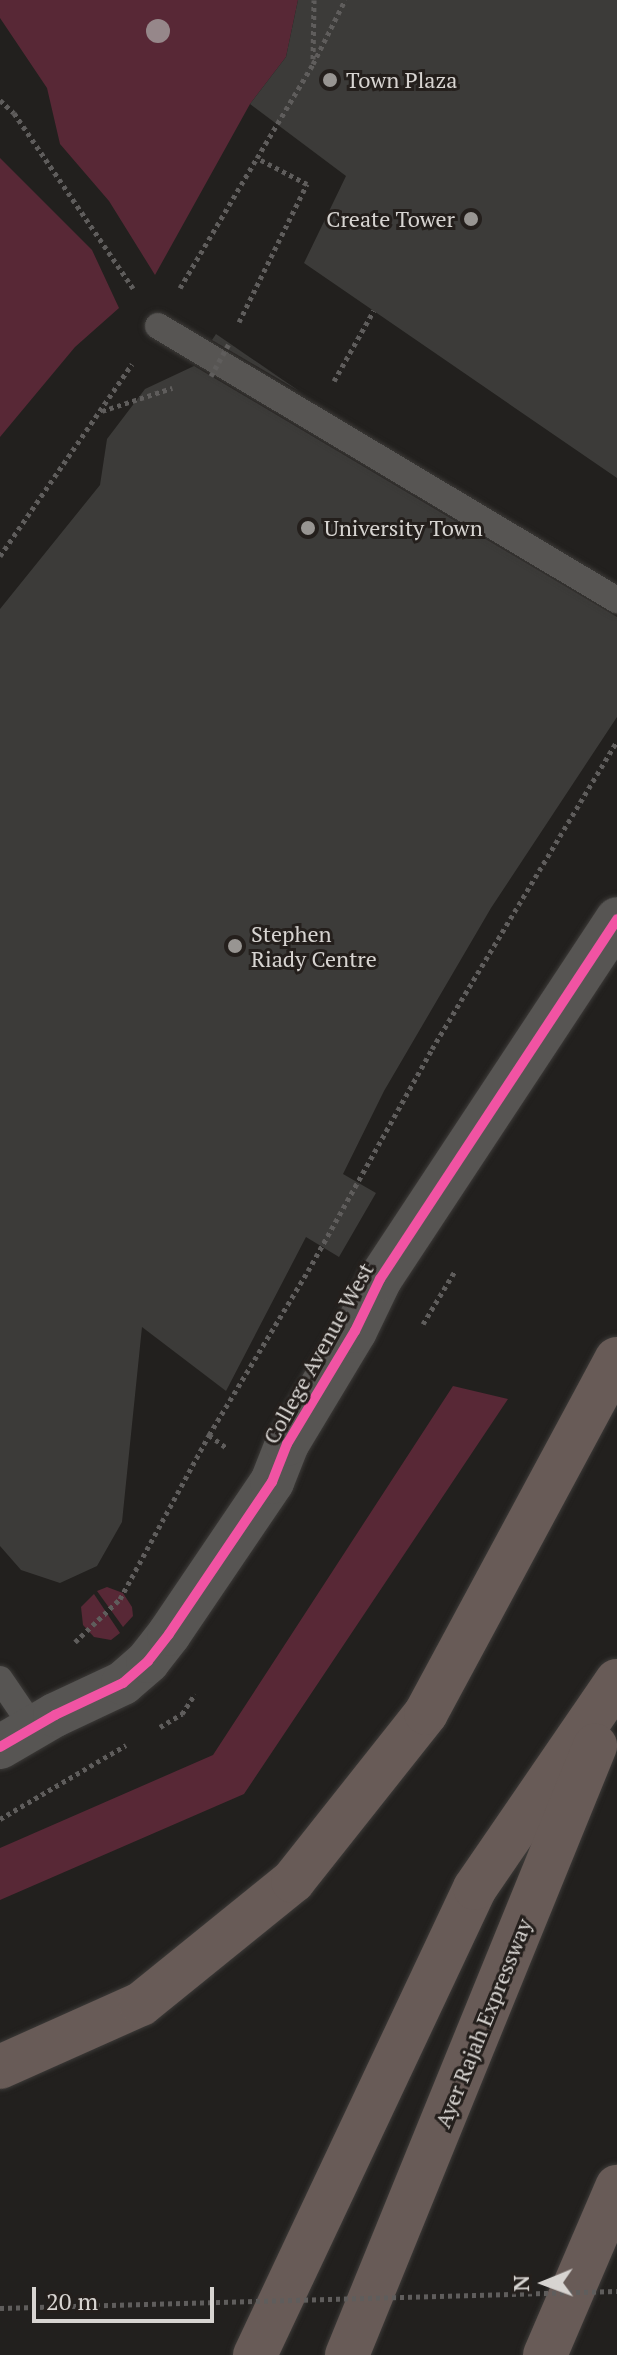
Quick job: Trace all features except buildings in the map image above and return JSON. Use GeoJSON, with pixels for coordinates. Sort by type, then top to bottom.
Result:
{"type":"FeatureCollection","features":[{"type":"Feature","properties":{"kind":"highway"},"geometry":{"type":"LineString","coordinates":[[0,2067],[141,2004],[293,1881],[426,1713],[617,1359]]}},
{"type":"Feature","properties":{"kind":"highway"},"geometry":{"type":"LineString","coordinates":[[255,2355],[475,1888],[617,1681]]}},
{"type":"Feature","properties":{"kind":"highway","name":"Ayer Rajah Expressway"},"geometry":{"type":"LineString","coordinates":[[347,2355],[617,1690]]}},
{"type":"Feature","properties":{"kind":"highway"},"geometry":{"type":"LineString","coordinates":[[545,2355],[617,2187]]}},
{"type":"Feature","properties":{"kind":"street","name":"College Avenue West"},"geometry":{"type":"LineString","coordinates":[[12,1713],[55,1715],[123,1683],[148,1661],[272,1482],[287,1444],[355,1331],[380,1279],[617,919]]}},
{"type":"Feature","properties":{"kind":"lane"},"geometry":{"type":"LineString","coordinates":[[158,326],[617,600]]}},
{"type":"Feature","properties":{"kind":"path"},"geometry":{"type":"LineString","coordinates":[[313,64],[314,0]]}},
{"type":"Feature","properties":{"kind":"path"},"geometry":{"type":"LineString","coordinates":[[0,556],[158,326],[313,64],[345,0]]}},
{"type":"Feature","properties":{"kind":"path"},"geometry":{"type":"LineString","coordinates":[[0,100],[14,113],[158,326]]}},
{"type":"Feature","properties":{"kind":"path"},"geometry":{"type":"LineString","coordinates":[[197,380],[211,376],[307,184],[257,158]]}},
{"type":"Feature","properties":{"kind":"path"},"geometry":{"type":"LineString","coordinates":[[327,393],[374,310]]}},
{"type":"Feature","properties":{"kind":"path"},"geometry":{"type":"LineString","coordinates":[[101,411],[183,385]]}},
{"type":"Feature","properties":{"kind":"path"},"geometry":{"type":"LineString","coordinates":[[12,1713],[120,1599],[209,1435],[308,1271],[432,1049],[617,741]]}},
{"type":"Feature","properties":{"kind":"path"},"geometry":{"type":"LineString","coordinates":[[209,1435],[272,1482]]}},
{"type":"Feature","properties":{"kind":"path"},"geometry":{"type":"LineString","coordinates":[[0,2308],[617,2291]]}},
{"type":"Feature","properties":{"kind":"shaded area"},"geometry":{"type":"Polygon","coordinates":[[[0,0],[298,0],[286,57],[250,104],[155,275],[109,201],[60,144],[47,88],[0,18],[0,0]]]}},
{"type":"Feature","properties":{"kind":"shaded area"},"geometry":{"type":"Polygon","coordinates":[[[0,158],[92,250],[119,308],[75,347],[0,437],[0,158]]]}},
{"type":"Feature","properties":{"kind":"shaded area"},"geometry":{"type":"Polygon","coordinates":[[[453,1386],[508,1399],[244,1794],[0,1900],[0,1848],[213,1755],[453,1386]]]}},
{"type":"Feature","properties":{"kind":"shaded area"},"geometry":{"type":"Polygon","coordinates":[[[107,1587],[123,1593],[132,1607],[133,1616],[123,1627],[97,1591],[107,1587]]]}},
{"type":"Feature","properties":{"kind":"shaded area"},"geometry":{"type":"Polygon","coordinates":[[[94,1594],[120,1633],[111,1640],[94,1637],[83,1625],[81,1607],[94,1594]]]}},
{"type":"Feature","properties":{"kind":"cycle path"},"geometry":{"type":"LineString","coordinates":[[0,1747],[55,1715],[123,1683],[148,1661],[169,1634],[272,1482],[287,1444],[355,1331],[380,1279],[617,919]]}},
{"type":"Feature","properties":{"kind":"place","name":"Town Plaza"},"geometry":{"type":"Point","coordinates":[330,80]}},
{"type":"Feature","properties":{"kind":"place","name":"Create Tower"},"geometry":{"type":"Point","coordinates":[471,219]}},
{"type":"Feature","properties":{"kind":"place","name":"University Town"},"geometry":{"type":"Point","coordinates":[308,528]}},
{"type":"Feature","properties":{"kind":"place","name":"Stephen Riady Centre"},"geometry":{"type":"Point","coordinates":[235,946]}}]}
